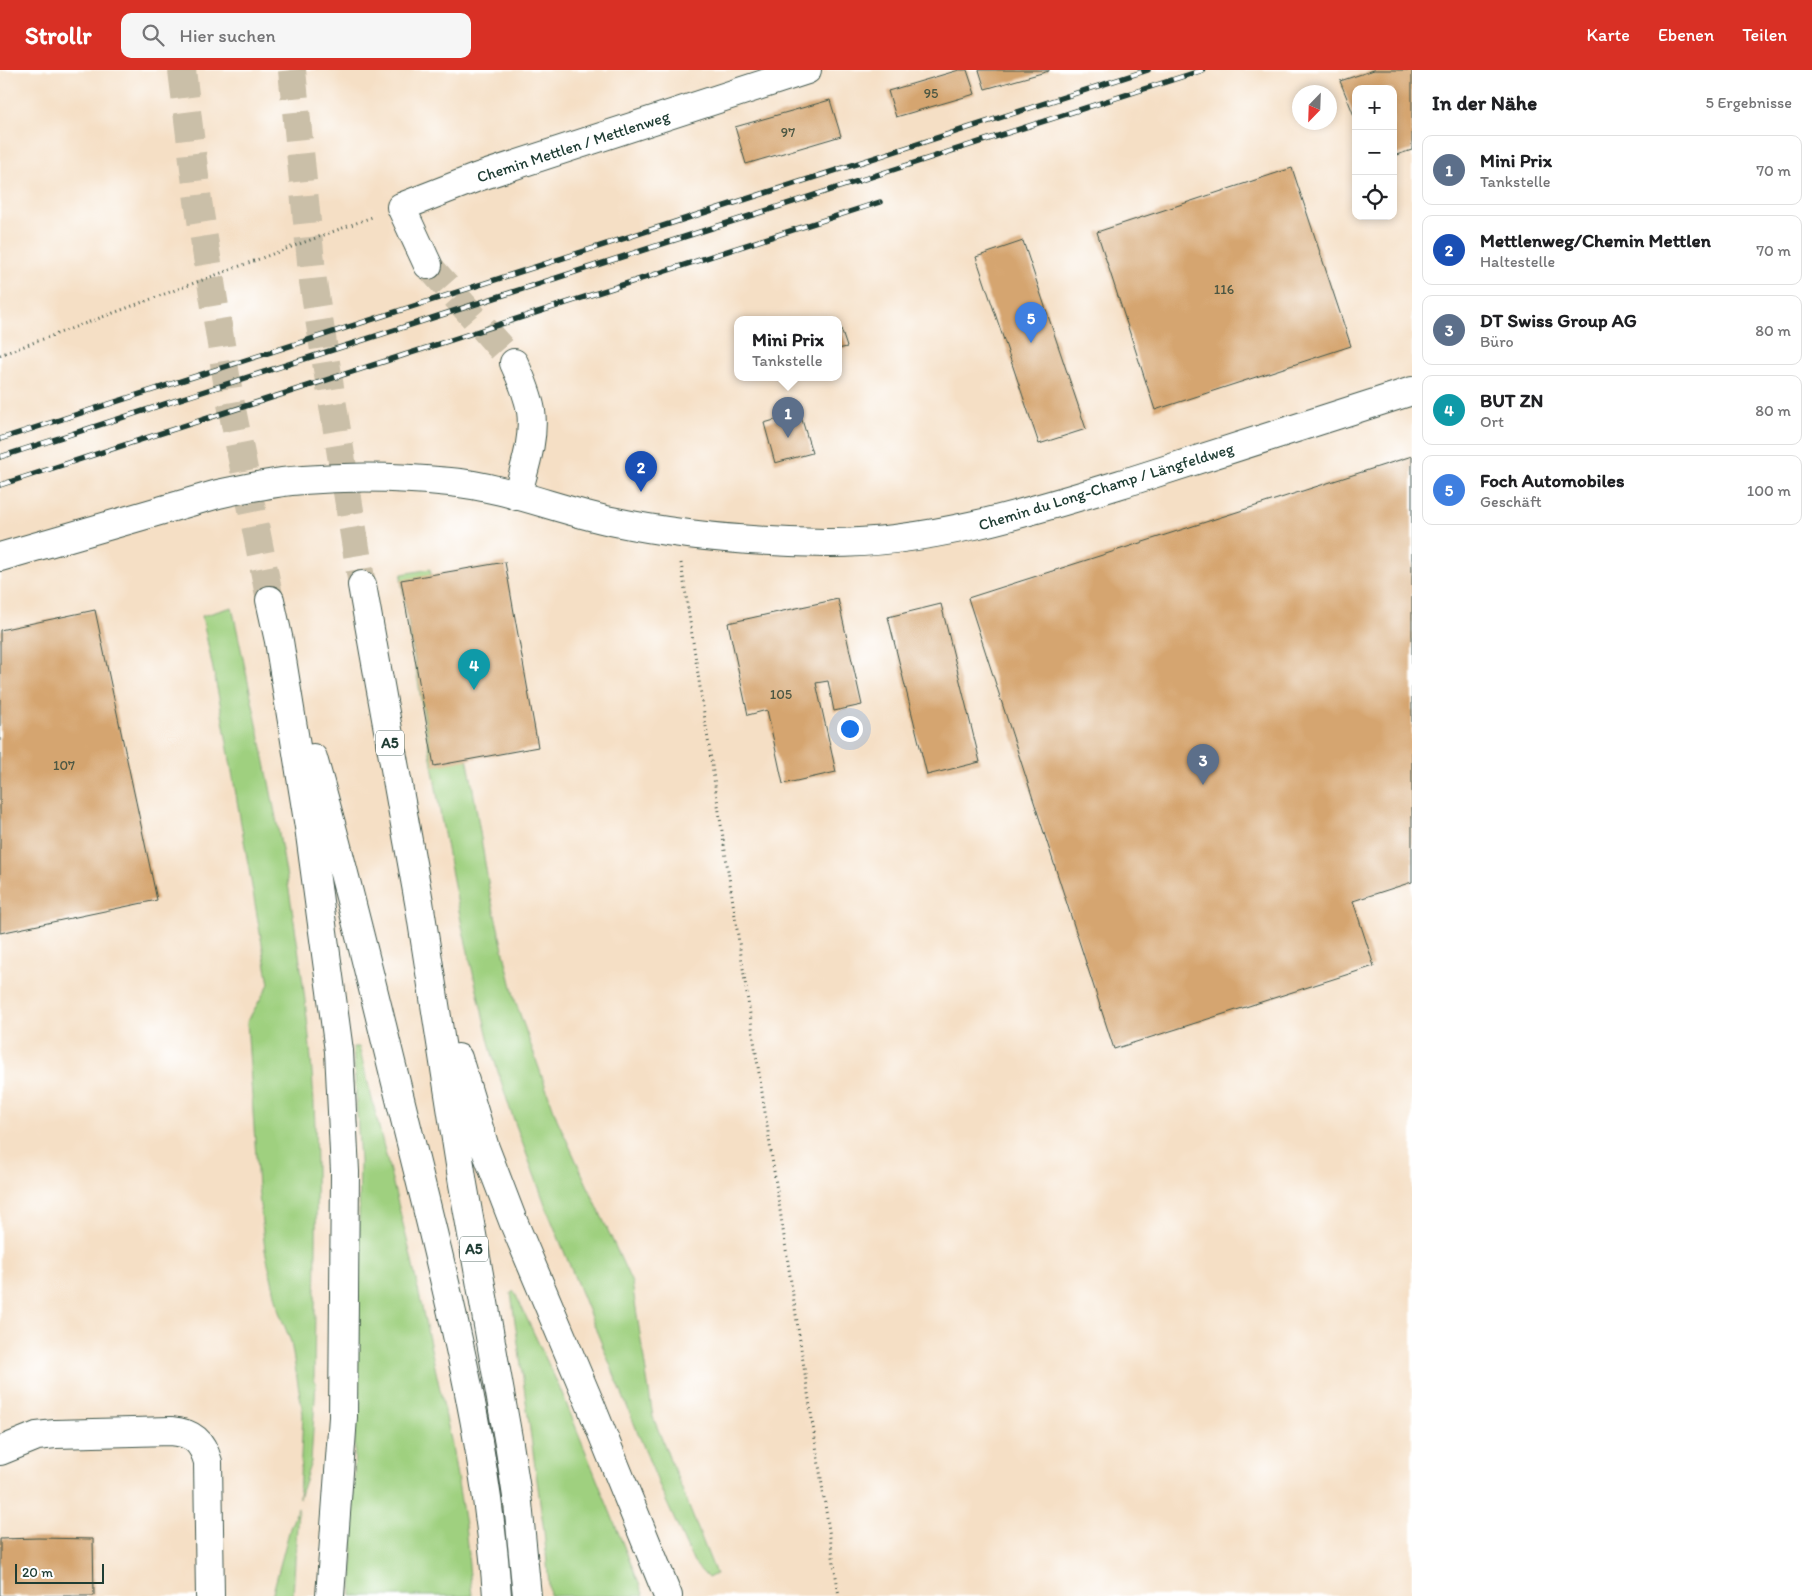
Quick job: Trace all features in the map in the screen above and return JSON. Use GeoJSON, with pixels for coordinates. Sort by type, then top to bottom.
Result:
{"type":"FeatureCollection","features":[{"type":"Feature","properties":{"kind":"main road","name":"Chemin Mettlen / Mettlenweg"},"geometry":{"type":"LineString","coordinates":[[401,207],[478,177],[807,70]]}},
{"type":"Feature","properties":{"kind":"main road"},"geometry":{"type":"LineString","coordinates":[[401,207],[428,265]]}},
{"type":"Feature","properties":{"kind":"main road"},"geometry":{"type":"LineString","coordinates":[[514,363],[523,382],[531,411],[532,425],[528,452],[517,496]]}},
{"type":"Feature","properties":{"kind":"main road","name":"Chemin du Long-Champ / Längfeldweg"},"geometry":{"type":"LineString","coordinates":[[0,557],[218,494],[300,480],[351,478],[452,482],[517,496],[613,521],[752,540],[827,543],[896,538],[964,528],[1056,504],[1412,391]]}},
{"type":"Feature","properties":{"kind":"main road","name":"A5"},"geometry":{"type":"LineString","coordinates":[[362,585],[419,902],[463,1184],[509,1444],[518,1503],[527,1596]]}},
{"type":"Feature","properties":{"kind":"main road","name":"A5"},"geometry":{"type":"LineString","coordinates":[[270,600],[279,641],[332,824],[447,1294],[480,1451],[497,1596]]}},
{"type":"Feature","properties":{"kind":"main road"},"geometry":{"type":"LineString","coordinates":[[279,641],[308,817],[339,1051],[345,1172],[343,1417],[330,1596]]}},
{"type":"Feature","properties":{"kind":"main road"},"geometry":{"type":"LineString","coordinates":[[419,902],[444,1007],[485,1148],[513,1221],[668,1596]]}},
{"type":"Feature","properties":{"kind":"main road"},"geometry":{"type":"LineString","coordinates":[[0,1451],[37,1436],[55,1434],[171,1431],[183,1432],[193,1437],[201,1444],[208,1462],[210,1596]]}},
{"type":"Feature","properties":{"kind":"path"},"geometry":{"type":"LineString","coordinates":[[0,355],[401,207]]}},
{"type":"Feature","properties":{"kind":"path"},"geometry":{"type":"LineString","coordinates":[[685,532],[680,562],[839,1596]]}},
{"type":"Feature","properties":{"kind":"green space"},"geometry":{"type":"Polygon","coordinates":[[[430,569],[472,783],[490,894],[515,1000],[557,1119],[632,1283],[653,1417],[716,1574],[708,1578],[694,1563],[662,1492],[546,1207],[510,1109],[491,1050],[462,926],[441,818],[401,580],[402,574],[430,569]]]}},
{"type":"Feature","properties":{"kind":"green space"},"geometry":{"type":"Polygon","coordinates":[[[232,607],[268,776],[289,888],[298,945],[311,1059],[316,1180],[314,1381],[316,1382],[311,1462],[299,1498],[303,1414],[291,1342],[279,1312],[265,1250],[258,1187],[247,1022],[269,984],[220,703],[202,616],[232,607]]]}},
{"type":"Feature","properties":{"kind":"green space"},"geometry":{"type":"Polygon","coordinates":[[[353,1047],[359,1047],[409,1248],[451,1440],[465,1525],[472,1596],[352,1596],[360,1162],[353,1047]]]}},
{"type":"Feature","properties":{"kind":"green space"},"geometry":{"type":"Polygon","coordinates":[[[514,1291],[562,1393],[644,1596],[550,1596],[544,1531],[511,1293],[514,1291]]]}},
{"type":"Feature","properties":{"kind":"green space"},"geometry":{"type":"Polygon","coordinates":[[[298,1508],[293,1596],[272,1596],[290,1528],[298,1508]]]}},
{"type":"Feature","properties":{"kind":"building"},"geometry":{"type":"Polygon","coordinates":[[[959,70],[967,70],[975,94],[896,117],[888,91],[959,70]]]}},
{"type":"Feature","properties":{"kind":"building"},"geometry":{"type":"Polygon","coordinates":[[[979,70],[1049,70],[1049,71],[985,89],[979,70]]]}},
{"type":"Feature","properties":{"kind":"building"},"geometry":{"type":"Polygon","coordinates":[[[1374,70],[1412,70],[1412,150],[1397,155],[1397,85],[1352,85],[1352,111],[1340,81],[1374,70]]]}},
{"type":"Feature","properties":{"kind":"building"},"geometry":{"type":"Polygon","coordinates":[[[830,100],[841,136],[746,164],[735,127],[830,100]]]}},
{"type":"Feature","properties":{"kind":"building"},"geometry":{"type":"Polygon","coordinates":[[[1292,168],[1351,346],[1155,410],[1097,232],[1292,168]]]}},
{"type":"Feature","properties":{"kind":"building"},"geometry":{"type":"Polygon","coordinates":[[[1023,241],[1086,429],[1039,444],[976,257],[1023,241]]]}},
{"type":"Feature","properties":{"kind":"building"},"geometry":{"type":"Polygon","coordinates":[[[842,332],[847,347],[842,348],[842,332]]]}},
{"type":"Feature","properties":{"kind":"building"},"geometry":{"type":"Polygon","coordinates":[[[800,413],[812,453],[775,463],[764,423],[800,413]]]}},
{"type":"Feature","properties":{"kind":"building"},"geometry":{"type":"Polygon","coordinates":[[[1412,456],[1412,882],[1353,901],[1374,966],[1114,1049],[968,598],[1412,456]]]}},
{"type":"Feature","properties":{"kind":"building"},"geometry":{"type":"Polygon","coordinates":[[[505,562],[538,747],[434,766],[401,580],[505,562]]]}},
{"type":"Feature","properties":{"kind":"building"},"geometry":{"type":"Polygon","coordinates":[[[838,599],[862,705],[834,711],[828,681],[816,683],[836,772],[783,784],[767,710],[748,715],[728,623],[838,599]]]}},
{"type":"Feature","properties":{"kind":"building"},"geometry":{"type":"Polygon","coordinates":[[[941,604],[980,762],[927,775],[888,617],[941,604]]]}},
{"type":"Feature","properties":{"kind":"building"},"geometry":{"type":"Polygon","coordinates":[[[95,610],[157,900],[0,933],[0,630],[95,610]]]}},
{"type":"Feature","properties":{"kind":"building"},"geometry":{"type":"Polygon","coordinates":[[[0,1539],[93,1539],[94,1596],[0,1596],[0,1539]]]}},
{"type":"Feature","properties":{"kind":"tunnel"},"geometry":{"type":"LineString","coordinates":[[182,70],[198,201],[229,394],[270,600]]}},
{"type":"Feature","properties":{"kind":"tunnel"},"geometry":{"type":"LineString","coordinates":[[292,70],[313,282],[362,585]]}},
{"type":"Feature","properties":{"kind":"tunnel"},"geometry":{"type":"LineString","coordinates":[[428,265],[514,363]]}},
{"type":"Feature","properties":{"kind":"railway"},"geometry":{"type":"LineString","coordinates":[[0,439],[1148,70]]}},
{"type":"Feature","properties":{"kind":"railway"},"geometry":{"type":"LineString","coordinates":[[0,457],[1203,70]]}},
{"type":"Feature","properties":{"kind":"railway"},"geometry":{"type":"LineString","coordinates":[[0,485],[880,202]]}},
{"type":"Feature","properties":{"kind":"place","name":"Foch Automobiles"},"geometry":{"type":"Point","coordinates":[1031,343]}},
{"type":"Feature","properties":{"kind":"place","name":"Mini Prix"},"geometry":{"type":"Point","coordinates":[788,438]}},
{"type":"Feature","properties":{"kind":"place","name":"Mettlenweg/Chemin Mettlen"},"geometry":{"type":"Point","coordinates":[641,492]}},
{"type":"Feature","properties":{"kind":"place","name":"BUT ZN"},"geometry":{"type":"Point","coordinates":[474,690]}},
{"type":"Feature","properties":{"kind":"place","name":"DT Swiss Group AG"},"geometry":{"type":"Point","coordinates":[1203,785]}}]}
